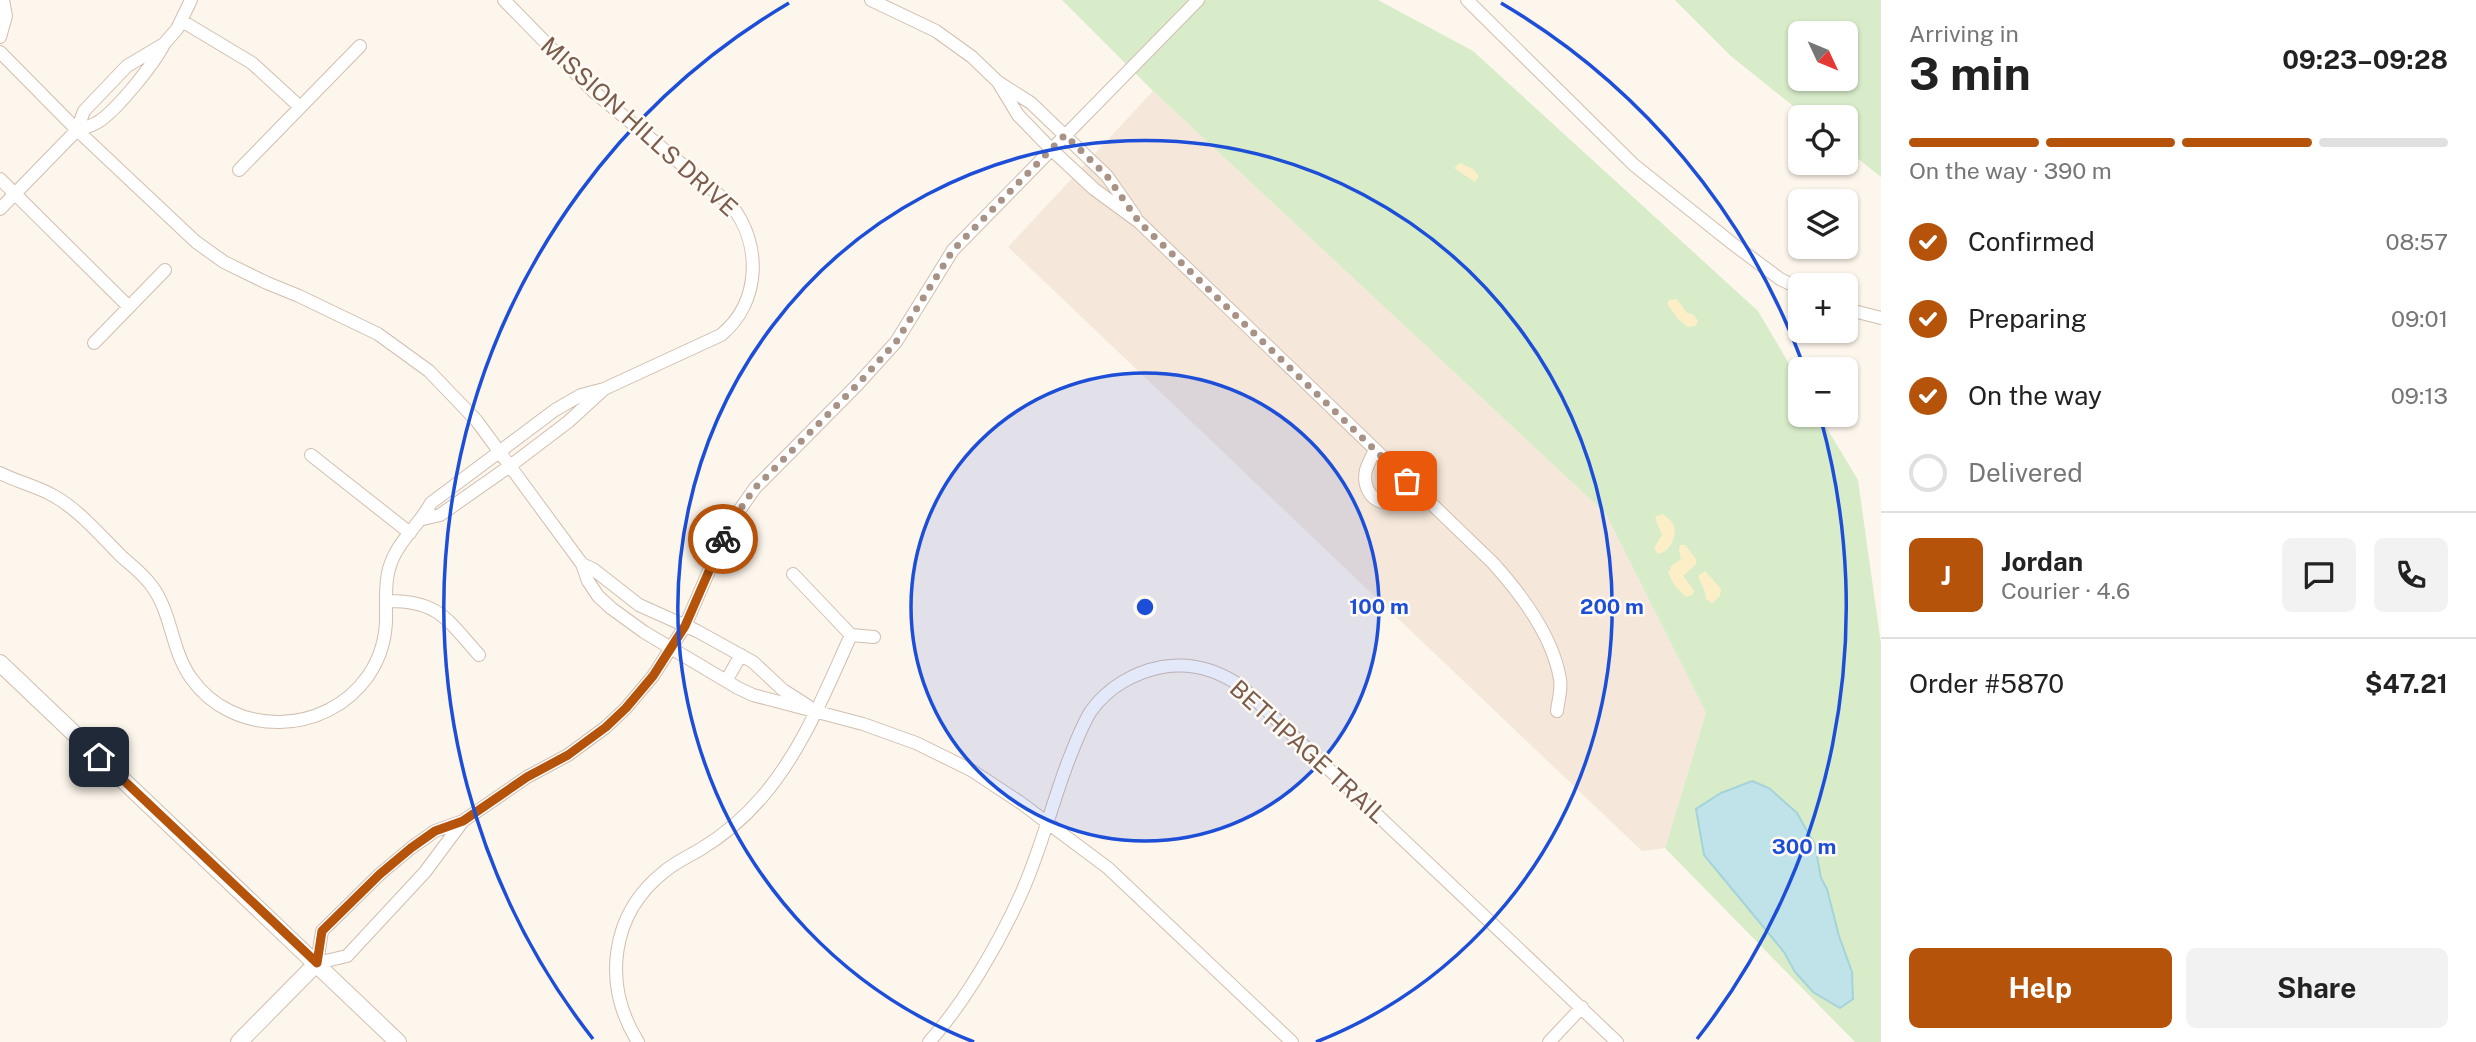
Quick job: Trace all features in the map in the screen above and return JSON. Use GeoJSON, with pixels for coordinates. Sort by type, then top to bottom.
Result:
{"type":"FeatureCollection","features":[{"type":"Feature","properties":{"kind":"street"},"geometry":{"type":"LineString","coordinates":[[0,37],[6,16],[3,0]]}},
{"type":"Feature","properties":{"kind":"street"},"geometry":{"type":"LineString","coordinates":[[77,130],[98,123],[139,80],[182,21],[191,0]]}},
{"type":"Feature","properties":{"kind":"street","name":"MISSION HILLS DRIVE"},"geometry":{"type":"LineString","coordinates":[[0,473],[65,503],[146,579],[160,600],[190,677],[214,701],[236,714],[267,722],[290,723],[318,715],[341,704],[361,685],[375,664],[385,629],[386,584],[391,562],[423,519],[431,503],[570,400],[604,389],[710,342],[729,328],[748,299],[753,262],[750,240],[743,221],[731,205],[588,86],[504,0]]}},
{"type":"Feature","properties":{"kind":"street"},"geometry":{"type":"LineString","coordinates":[[871,0],[936,31],[972,57],[998,82],[1031,103],[1107,176],[1139,222]]}},
{"type":"Feature","properties":{"kind":"street"},"geometry":{"type":"LineString","coordinates":[[317,963],[322,931],[411,848],[435,831],[463,821],[527,777],[568,755],[606,727],[644,688],[685,626],[722,541],[755,488],[896,342],[953,250],[1198,0]]}},
{"type":"Feature","properties":{"kind":"street"},"geometry":{"type":"LineString","coordinates":[[1467,0],[1634,165],[1733,244],[1788,283]]}},
{"type":"Feature","properties":{"kind":"street"},"geometry":{"type":"LineString","coordinates":[[182,21],[252,63],[300,107]]}},
{"type":"Feature","properties":{"kind":"street"},"geometry":{"type":"LineString","coordinates":[[0,209],[77,130],[84,111],[127,66],[164,44]]}},
{"type":"Feature","properties":{"kind":"street"},"geometry":{"type":"LineString","coordinates":[[239,170],[360,46]]}},
{"type":"Feature","properties":{"kind":"street"},"geometry":{"type":"LineString","coordinates":[[0,51],[179,228],[224,262],[378,334],[416,359],[461,403],[582,564],[588,581],[598,596],[627,621],[753,695],[863,724],[916,743],[971,770],[1047,820],[1108,868],[1292,1042]]}},
{"type":"Feature","properties":{"kind":"street"},"geometry":{"type":"LineString","coordinates":[[998,82],[1018,115],[1051,149],[1094,189],[1139,222],[1516,588],[1531,611],[1555,660],[1561,682],[1557,711]]}},
{"type":"Feature","properties":{"kind":"street"},"geometry":{"type":"LineString","coordinates":[[0,179],[129,307]]}},
{"type":"Feature","properties":{"kind":"street"},"geometry":{"type":"LineString","coordinates":[[94,344],[165,270]]}},
{"type":"Feature","properties":{"kind":"street"},"geometry":{"type":"LineString","coordinates":[[1858,312],[1881,318]]}},
{"type":"Feature","properties":{"kind":"street","name":"MISSION HILLS DRIVE"},"geometry":{"type":"LineString","coordinates":[[423,519],[440,514],[510,466],[568,422],[604,389]]}},
{"type":"Feature","properties":{"kind":"street"},"geometry":{"type":"LineString","coordinates":[[1375,450],[1366,472],[1366,487],[1370,496],[1383,502],[1392,502],[1418,491]]}},
{"type":"Feature","properties":{"kind":"street"},"geometry":{"type":"LineString","coordinates":[[311,454],[410,533]]}},
{"type":"Feature","properties":{"kind":"street"},"geometry":{"type":"LineString","coordinates":[[582,564],[593,569],[639,605],[741,655],[768,673],[783,690],[816,711]]}},
{"type":"Feature","properties":{"kind":"street"},"geometry":{"type":"LineString","coordinates":[[793,574],[850,635],[874,637]]}},
{"type":"Feature","properties":{"kind":"street"},"geometry":{"type":"LineString","coordinates":[[386,601],[411,602],[430,607],[451,623],[479,655]]}},
{"type":"Feature","properties":{"kind":"street"},"geometry":{"type":"LineString","coordinates":[[638,1042],[625,1020],[616,987],[617,953],[631,912],[654,880],[667,869],[717,839],[755,805],[796,748],[850,635]]}},
{"type":"Feature","properties":{"kind":"street"},"geometry":{"type":"LineString","coordinates":[[726,681],[741,655]]}},
{"type":"Feature","properties":{"kind":"street"},"geometry":{"type":"LineString","coordinates":[[0,663],[398,1042]]}},
{"type":"Feature","properties":{"kind":"street","name":"BETHPAGE TRAIL"},"geometry":{"type":"LineString","coordinates":[[929,1042],[954,1010],[1021,895],[1082,727],[1092,710],[1126,680],[1151,669],[1180,665],[1211,671],[1242,687],[1617,1042]]}},
{"type":"Feature","properties":{"kind":"street"},"geometry":{"type":"LineString","coordinates":[[239,1042],[317,963],[347,956],[418,880],[463,821]]}},
{"type":"Feature","properties":{"kind":"street"},"geometry":{"type":"LineString","coordinates":[[1549,1042],[1582,1007]]}},
{"type":"Feature","properties":{"kind":"shaded area"},"geometry":{"type":"Polygon","coordinates":[[[1153,91],[1606,514],[1706,713],[1665,848],[1642,851],[1008,247],[1153,91]]]}},
{"type":"Feature","properties":{"kind":"green space"},"geometry":{"type":"Polygon","coordinates":[[[1062,0],[1378,0],[1473,51],[1758,311],[1788,362],[1788,427],[1826,427],[1858,480],[1881,644],[1881,1042],[1855,1042],[1665,848],[1706,713],[1606,514],[1153,91],[1062,0]]]}},
{"type":"Feature","properties":{"kind":"green space"},"geometry":{"type":"Polygon","coordinates":[[[1675,0],[1881,0],[1881,177],[1858,159],[1858,105],[1792,105],[1732,57],[1675,0]]]}},
{"type":"Feature","properties":{"kind":"sand"},"geometry":{"type":"Polygon","coordinates":[[[1460,163],[1473,169],[1479,176],[1475,182],[1454,168],[1460,163]]]}},
{"type":"Feature","properties":{"kind":"sand"},"geometry":{"type":"Polygon","coordinates":[[[1677,299],[1687,313],[1693,314],[1698,321],[1695,326],[1688,327],[1667,304],[1669,300],[1677,299]]]}},
{"type":"Feature","properties":{"kind":"sand"},"geometry":{"type":"Polygon","coordinates":[[[1663,514],[1672,522],[1675,532],[1667,550],[1658,554],[1654,548],[1662,535],[1655,517],[1663,514]]]}},
{"type":"Feature","properties":{"kind":"sand"},"geometry":{"type":"Polygon","coordinates":[[[1680,545],[1685,545],[1696,559],[1696,564],[1683,576],[1694,590],[1692,595],[1686,597],[1675,586],[1668,573],[1672,565],[1681,559],[1680,545]]]}},
{"type":"Feature","properties":{"kind":"sand"},"geometry":{"type":"Polygon","coordinates":[[[1705,571],[1721,589],[1720,596],[1712,603],[1706,599],[1698,576],[1705,571]]]}},
{"type":"Feature","properties":{"kind":"water"},"geometry":{"type":"Polygon","coordinates":[[[1752,781],[1769,788],[1797,813],[1815,845],[1821,878],[1827,889],[1852,972],[1853,999],[1840,1008],[1813,992],[1795,972],[1784,952],[1704,855],[1696,809],[1721,793],[1752,781]]]}},
{"type":"Feature","properties":{"kind":"way so far"},"geometry":{"type":"LineString","coordinates":[[723,539],[755,488],[896,342],[953,250],[1065,135],[1107,176],[1139,222],[1407,481]]}},
{"type":"Feature","properties":{"kind":"route"},"geometry":{"type":"LineString","coordinates":[[99,757],[317,963],[322,931],[380,874],[411,848],[435,831],[463,821],[527,777],[568,755],[606,727],[626,708],[662,664],[685,626],[723,539]]}}]}
